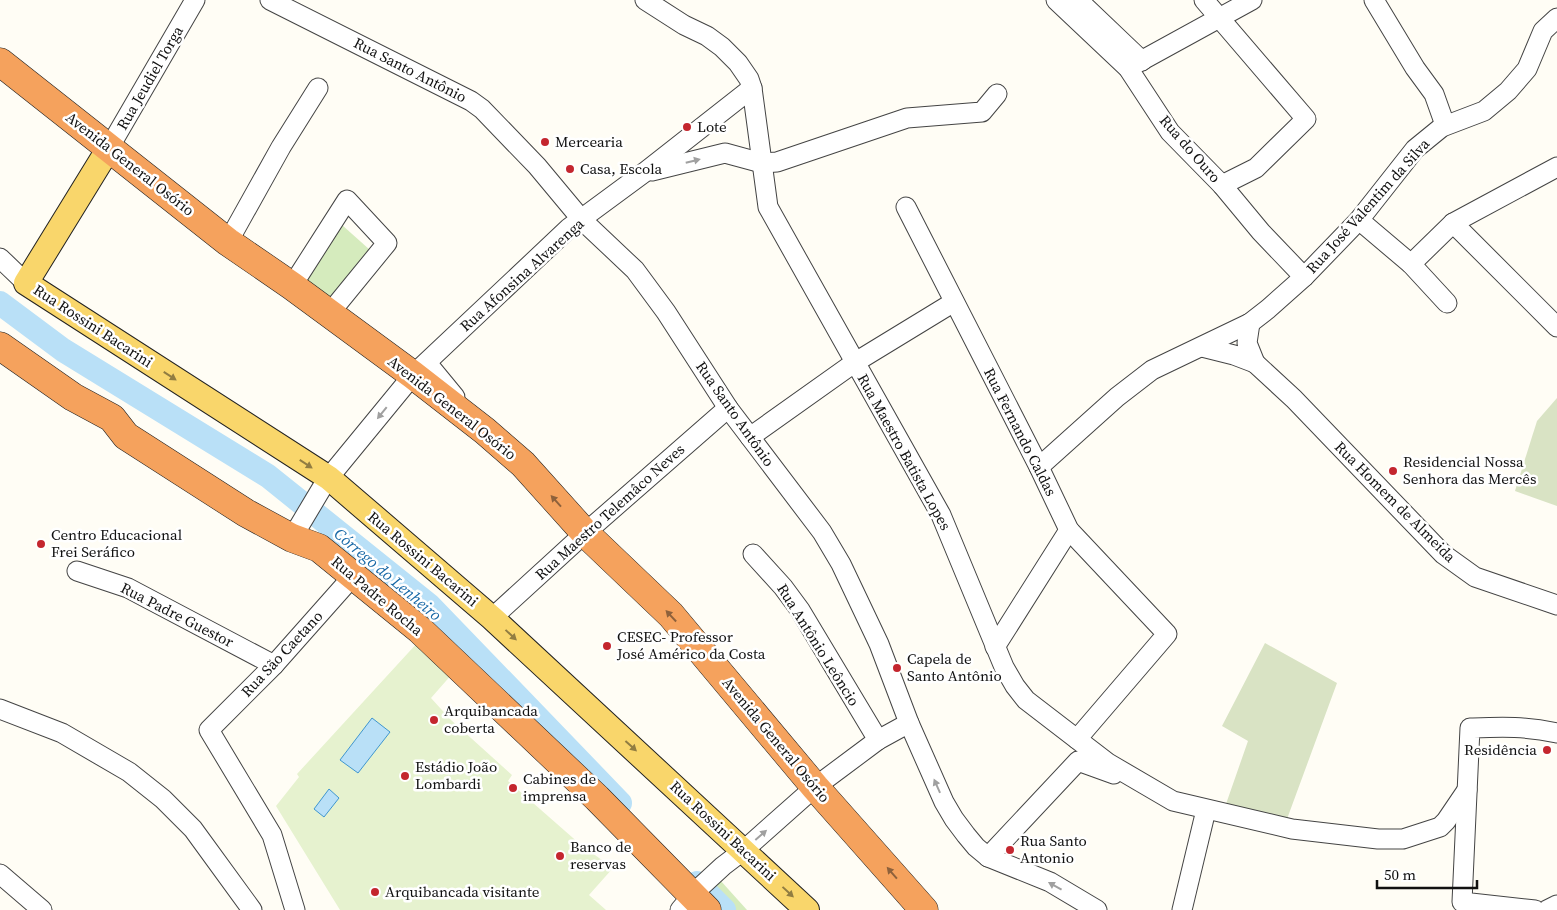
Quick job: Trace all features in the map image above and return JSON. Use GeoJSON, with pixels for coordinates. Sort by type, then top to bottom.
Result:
{"type":"FeatureCollection","features":[{"type":"Feature","properties":{"kind":"highway","name":"Avenida General Osório"},"geometry":{"type":"LineString","coordinates":[[0,62],[228,242],[329,314],[420,369],[480,427],[523,464],[586,533],[671,615],[815,787],[921,909]]}},
{"type":"Feature","properties":{"kind":"highway","name":"Rua Padre Rocha"},"geometry":{"type":"LineString","coordinates":[[0,346],[73,397],[112,418],[126,436],[246,513],[297,529],[420,630],[597,798],[694,901]]}},
{"type":"Feature","properties":{"kind":"main road","name":"Rua Jeudiel Torga"},"geometry":{"type":"LineString","coordinates":[[26,283],[109,148]]}},
{"type":"Feature","properties":{"kind":"main road","name":"Rua Rossini Bacarini"},"geometry":{"type":"LineString","coordinates":[[26,283],[327,480],[492,618],[807,910]]}},
{"type":"Feature","properties":{"kind":"street","name":"Rua Jeudiel Torga"},"geometry":{"type":"LineString","coordinates":[[109,148],[196,0]]}},
{"type":"Feature","properties":{"kind":"street","name":"Rua Santo Antônio"},"geometry":{"type":"LineString","coordinates":[[270,0],[471,100],[537,166],[582,220],[636,270],[666,312],[728,408],[822,532],[841,564],[878,644],[909,723],[951,815],[976,847],[988,857],[1050,882],[1098,910]]}},
{"type":"Feature","properties":{"kind":"street"},"geometry":{"type":"LineString","coordinates":[[645,0],[684,25],[707,36],[722,47],[749,79],[752,88],[646,172]]}},
{"type":"Feature","properties":{"kind":"street","name":"Rua do Ouro"},"geometry":{"type":"LineString","coordinates":[[1056,0],[1135,64],[1170,132],[1222,186],[1260,232],[1304,277]]}},
{"type":"Feature","properties":{"kind":"street"},"geometry":{"type":"LineString","coordinates":[[1078,0],[1135,64],[1252,0]]}},
{"type":"Feature","properties":{"kind":"street"},"geometry":{"type":"LineString","coordinates":[[1204,0],[1306,119],[1256,168],[1222,186]]}},
{"type":"Feature","properties":{"kind":"street"},"geometry":{"type":"LineString","coordinates":[[1374,0],[1415,68],[1434,94],[1444,122],[1442,127]]}},
{"type":"Feature","properties":{"kind":"street","name":"Rua José Valentim da Silva"},"geometry":{"type":"LineString","coordinates":[[1039,467],[1117,397],[1152,370],[1250,323],[1304,277],[1359,220],[1415,149],[1442,127],[1484,111],[1508,91],[1527,69],[1543,31],[1557,18]]}},
{"type":"Feature","properties":{"kind":"street"},"geometry":{"type":"LineString","coordinates":[[228,242],[282,146],[318,88]]}},
{"type":"Feature","properties":{"kind":"street","name":"Rua Maestro Batista Lopes"},"geometry":{"type":"LineString","coordinates":[[752,88],[768,206],[854,363],[941,515],[995,647],[1011,680],[1026,700],[1108,763],[1173,801],[1292,829],[1378,839],[1403,839],[1440,827],[1467,790]]}},
{"type":"Feature","properties":{"kind":"street"},"geometry":{"type":"LineString","coordinates":[[762,163],[784,160],[907,118],[982,112],[997,94]]}},
{"type":"Feature","properties":{"kind":"street","name":"Rua Afonsina Alvarenga"},"geometry":{"type":"LineString","coordinates":[[297,529],[327,480],[420,369],[570,228],[646,172],[725,153],[762,163]]}},
{"type":"Feature","properties":{"kind":"street"},"geometry":{"type":"LineString","coordinates":[[1411,264],[1453,223],[1557,167]]}},
{"type":"Feature","properties":{"kind":"street"},"geometry":{"type":"LineString","coordinates":[[292,286],[347,200],[387,243],[329,314]]}},
{"type":"Feature","properties":{"kind":"street","name":"Rua Fernando Caldas"},"geometry":{"type":"LineString","coordinates":[[906,207],[1039,467],[1069,530],[1167,634],[1078,739]]}},
{"type":"Feature","properties":{"kind":"street"},"geometry":{"type":"LineString","coordinates":[[1359,220],[1411,264],[1447,303]]}},
{"type":"Feature","properties":{"kind":"street"},"geometry":{"type":"LineString","coordinates":[[1453,223],[1557,327]]}},
{"type":"Feature","properties":{"kind":"street","name":"Rua Rossini Bacarini"},"geometry":{"type":"LineString","coordinates":[[0,258],[26,283]]}},
{"type":"Feature","properties":{"kind":"street"},"geometry":{"type":"LineString","coordinates":[[750,437],[854,363],[954,302]]}},
{"type":"Feature","properties":{"kind":"street"},"geometry":{"type":"LineString","coordinates":[[1250,323],[1247,343],[1255,364]]}},
{"type":"Feature","properties":{"kind":"street"},"geometry":{"type":"LineString","coordinates":[[1202,346],[1234,355],[1255,364]]}},
{"type":"Feature","properties":{"kind":"street","name":"Rua Homem de Almeida"},"geometry":{"type":"LineString","coordinates":[[1255,364],[1294,399],[1447,557],[1475,577],[1557,605]]}},
{"type":"Feature","properties":{"kind":"street","name":"Rua Maestro Telemâco Neves"},"geometry":{"type":"LineString","coordinates":[[492,618],[728,408]]}},
{"type":"Feature","properties":{"kind":"street"},"geometry":{"type":"LineString","coordinates":[[995,647],[1069,530]]}},
{"type":"Feature","properties":{"kind":"street","name":"Rua Antônio Leôncio"},"geometry":{"type":"LineString","coordinates":[[753,554],[783,587],[800,610],[878,740]]}},
{"type":"Feature","properties":{"kind":"street","name":"Rua Padre Guestor"},"geometry":{"type":"LineString","coordinates":[[77,571],[128,588],[274,665]]}},
{"type":"Feature","properties":{"kind":"street","name":"Rua São Caetano"},"geometry":{"type":"LineString","coordinates":[[295,910],[272,835],[209,730],[274,665],[353,576]]}},
{"type":"Feature","properties":{"kind":"street"},"geometry":{"type":"LineString","coordinates":[[0,708],[62,734],[129,772],[163,799],[193,829],[252,910]]}},
{"type":"Feature","properties":{"kind":"street"},"geometry":{"type":"LineString","coordinates":[[694,901],[723,866],[744,850],[815,787],[878,740],[909,723]]}},
{"type":"Feature","properties":{"kind":"street"},"geometry":{"type":"LineString","coordinates":[[1535,910],[1462,902],[1470,728],[1509,726],[1535,728],[1557,733]]}},
{"type":"Feature","properties":{"kind":"street"},"geometry":{"type":"LineString","coordinates":[[988,857],[1078,761],[1137,781]]}},
{"type":"Feature","properties":{"kind":"street"},"geometry":{"type":"LineString","coordinates":[[1182,910],[1206,810]]}},
{"type":"Feature","properties":{"kind":"street"},"geometry":{"type":"LineString","coordinates":[[0,874],[42,910]]}},
{"type":"Feature","properties":{"kind":"street"},"geometry":{"type":"LineString","coordinates":[[1547,910],[1557,905]]}},
{"type":"Feature","properties":{"kind":"green space"},"geometry":{"type":"Polygon","coordinates":[[[342,225],[370,250],[329,301],[302,281],[342,225]]]}},
{"type":"Feature","properties":{"kind":"green space"},"geometry":{"type":"Polygon","coordinates":[[[1557,398],[1557,506],[1515,491],[1537,421],[1557,398]]]}},
{"type":"Feature","properties":{"kind":"green space","name":"Estádio João Lombardi"},"geometry":{"type":"Polygon","coordinates":[[[419,641],[453,673],[431,698],[451,720],[512,775],[508,781],[581,845],[613,868],[589,895],[606,910],[340,910],[276,806],[299,777],[297,774],[419,641]]]}},
{"type":"Feature","properties":{"kind":"green space"},"geometry":{"type":"Polygon","coordinates":[[[1265,643],[1337,683],[1287,819],[1226,804],[1248,741],[1222,726],[1265,643]]]}},
{"type":"Feature","properties":{"kind":"green space"},"geometry":{"type":"Polygon","coordinates":[[[720,880],[747,910],[711,910],[701,899],[720,880]]]}},
{"type":"Feature","properties":{"kind":"water"},"geometry":{"type":"Polygon","coordinates":[[[372,718],[390,732],[358,773],[340,760],[372,718]]]}},
{"type":"Feature","properties":{"kind":"water"},"geometry":{"type":"Polygon","coordinates":[[[329,789],[339,798],[324,817],[314,809],[329,789]]]}},
{"type":"Feature","properties":{"kind":"waterway","name":"Córrego do Lenheiro"},"geometry":{"type":"LineString","coordinates":[[0,303],[63,350],[268,476],[429,605],[620,803]]}},
{"type":"Feature","properties":{"kind":"waterway","name":"Córrego do Lenheiro"},"geometry":{"type":"LineString","coordinates":[[697,883],[724,910]]}},
{"type":"Feature","properties":{"kind":"place","name":"Lote"},"geometry":{"type":"Point","coordinates":[687,127]}},
{"type":"Feature","properties":{"kind":"place","name":"Mercearia"},"geometry":{"type":"Point","coordinates":[545,142]}},
{"type":"Feature","properties":{"kind":"place","name":"Casa, Escola"},"geometry":{"type":"Point","coordinates":[570,169]}},
{"type":"Feature","properties":{"kind":"place","name":"Residencial Nossa Senhora das Mercês"},"geometry":{"type":"Point","coordinates":[1393,471]}},
{"type":"Feature","properties":{"kind":"place","name":"Centro Educacional Frei Seráfico"},"geometry":{"type":"Point","coordinates":[41,544]}},
{"type":"Feature","properties":{"kind":"place","name":"CESEC- Professor José Américo da Costa"},"geometry":{"type":"Point","coordinates":[607,646]}},
{"type":"Feature","properties":{"kind":"place","name":"Capela de Santo Antônio"},"geometry":{"type":"Point","coordinates":[897,668]}},
{"type":"Feature","properties":{"kind":"place","name":"Arquibancada coberta"},"geometry":{"type":"Point","coordinates":[434,720]}},
{"type":"Feature","properties":{"kind":"place","name":"Residência"},"geometry":{"type":"Point","coordinates":[1547,750]}},
{"type":"Feature","properties":{"kind":"place","name":"Estádio João Lombardi"},"geometry":{"type":"Point","coordinates":[405,776]}},
{"type":"Feature","properties":{"kind":"place","name":"Cabines de imprensa"},"geometry":{"type":"Point","coordinates":[513,788]}},
{"type":"Feature","properties":{"kind":"place","name":"Rua Santo Antonio"},"geometry":{"type":"Point","coordinates":[1010,850]}},
{"type":"Feature","properties":{"kind":"place","name":"Banco de reservas"},"geometry":{"type":"Point","coordinates":[560,856]}},
{"type":"Feature","properties":{"kind":"place","name":"Arquibancada visitante"},"geometry":{"type":"Point","coordinates":[375,892]}}]}
